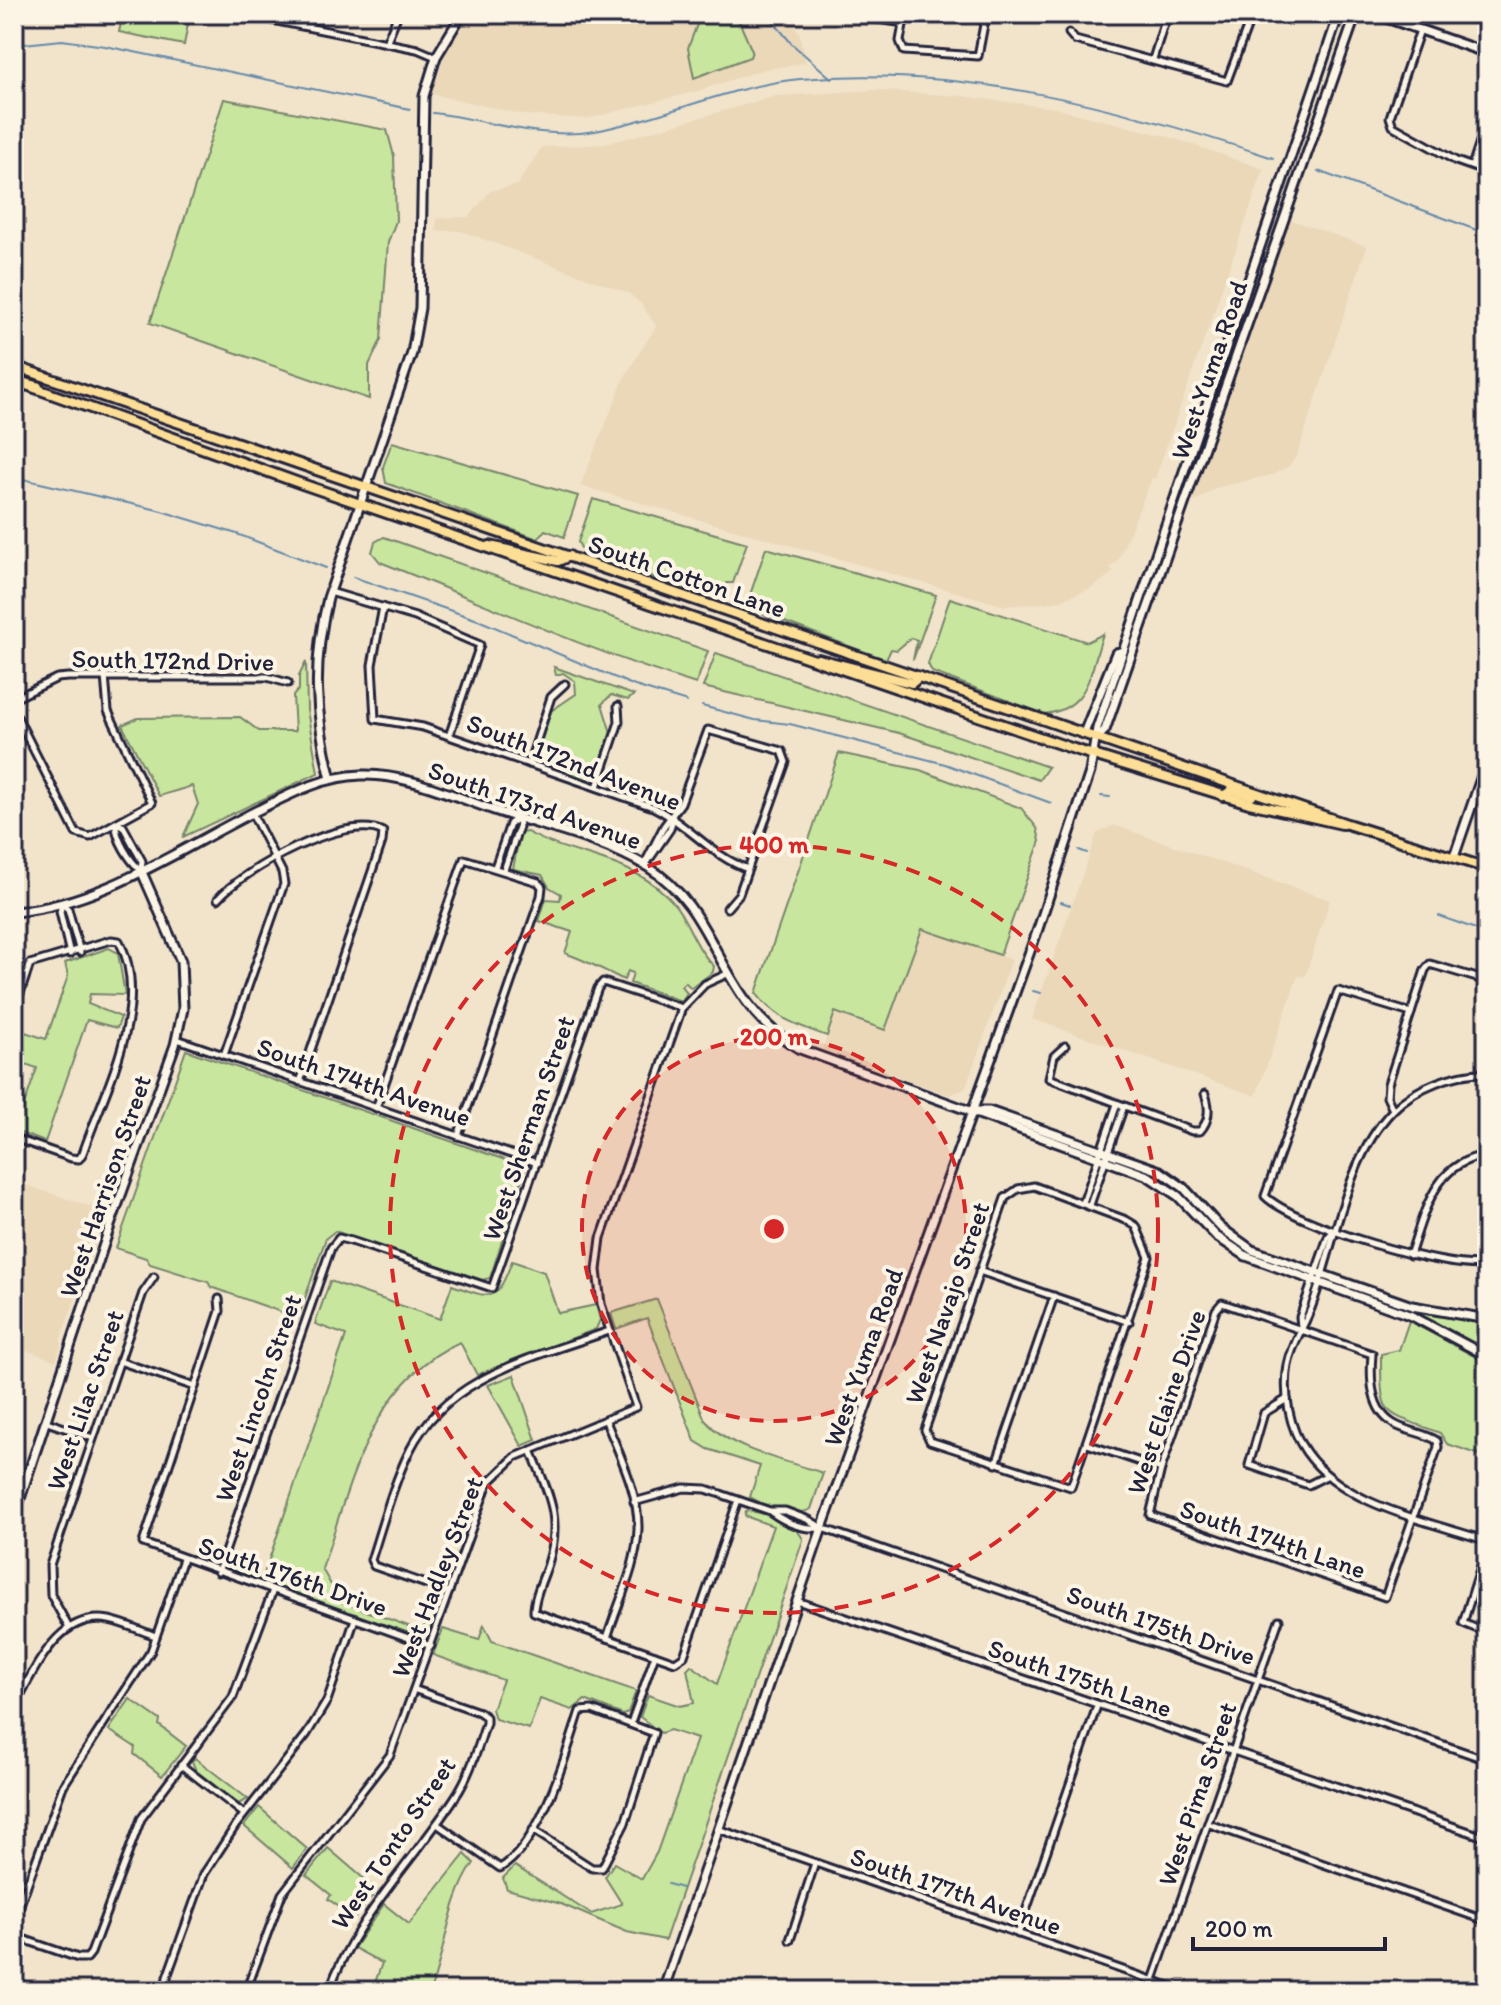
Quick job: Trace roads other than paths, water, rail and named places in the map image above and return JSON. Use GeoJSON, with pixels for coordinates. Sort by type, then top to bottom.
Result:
{"type":"FeatureCollection","features":[{"type":"Feature","properties":{"kind":"highway"},"geometry":{"type":"LineString","coordinates":[[14,383],[37,387]]}},
{"type":"Feature","properties":{"kind":"main road","name":"South Cotton Lane"},"geometry":{"type":"LineString","coordinates":[[14,366],[1347,824],[1487,868]]}},
{"type":"Feature","properties":{"kind":"main road","name":"South Cotton Lane"},"geometry":{"type":"LineString","coordinates":[[37,387],[476,545],[1094,755],[1223,796],[1347,824]]}},
{"type":"Feature","properties":{"kind":"main road"},"geometry":{"type":"LineString","coordinates":[[476,545],[507,547],[558,561],[569,556]]}},
{"type":"Feature","properties":{"kind":"main road"},"geometry":{"type":"LineString","coordinates":[[727,630],[733,613]]}},
{"type":"Feature","properties":{"kind":"main road"},"geometry":{"type":"LineString","coordinates":[[804,657],[833,660],[912,683],[919,677]]}},
{"type":"Feature","properties":{"kind":"main road"},"geometry":{"type":"LineString","coordinates":[[1223,796],[1232,790],[1284,801]]}},
{"type":"Feature","properties":{"kind":"street"},"geometry":{"type":"LineString","coordinates":[[242,14],[277,18],[436,57]]}},
{"type":"Feature","properties":{"kind":"street"},"geometry":{"type":"LineString","coordinates":[[386,43],[398,14]]}},
{"type":"Feature","properties":{"kind":"street"},"geometry":{"type":"LineString","coordinates":[[331,779],[318,724],[316,697],[321,631],[330,592],[412,353],[419,319],[423,111],[436,57],[462,14]]}},
{"type":"Feature","properties":{"kind":"street"},"geometry":{"type":"LineString","coordinates":[[846,14],[904,23]]}},
{"type":"Feature","properties":{"kind":"street"},"geometry":{"type":"LineString","coordinates":[[905,14],[900,41],[904,51],[978,56],[986,14]]}},
{"type":"Feature","properties":{"kind":"street"},"geometry":{"type":"LineString","coordinates":[[1153,59],[1167,14]]}},
{"type":"Feature","properties":{"kind":"street"},"geometry":{"type":"LineString","coordinates":[[1069,33],[1075,40],[1227,81],[1252,14]]}},
{"type":"Feature","properties":{"kind":"street","name":"West Yuma Road"},"geometry":{"type":"LineString","coordinates":[[663,1991],[822,1528],[1038,929],[1094,755],[1097,728],[1339,14]]}},
{"type":"Feature","properties":{"kind":"street","name":"West Yuma Road"},"geometry":{"type":"LineString","coordinates":[[1098,737],[1105,730],[1356,14]]}},
{"type":"Feature","properties":{"kind":"street"},"geometry":{"type":"LineString","coordinates":[[1375,14],[1487,53]]}},
{"type":"Feature","properties":{"kind":"street"},"geometry":{"type":"LineString","coordinates":[[1420,30],[1390,117],[1393,126],[1487,172]]}},
{"type":"Feature","properties":{"kind":"street"},"geometry":{"type":"LineString","coordinates":[[1472,166],[1487,120]]}},
{"type":"Feature","properties":{"kind":"street"},"geometry":{"type":"LineString","coordinates":[[1268,261],[1266,253],[1285,198],[1281,190]]}},
{"type":"Feature","properties":{"kind":"street"},"geometry":{"type":"LineString","coordinates":[[1146,612],[1180,504],[1175,497]]}},
{"type":"Feature","properties":{"kind":"street"},"geometry":{"type":"LineString","coordinates":[[330,592],[464,635],[480,645],[449,736]]}},
{"type":"Feature","properties":{"kind":"street","name":"South 172nd Avenue"},"geometry":{"type":"LineString","coordinates":[[383,607],[372,665],[375,719],[406,722],[449,736],[673,817],[722,856],[748,869]]}},
{"type":"Feature","properties":{"kind":"street"},"geometry":{"type":"LineString","coordinates":[[1084,733],[1116,653],[1123,651]]}},
{"type":"Feature","properties":{"kind":"street"},"geometry":{"type":"LineString","coordinates":[[14,711],[76,833],[90,837],[152,803],[108,711],[105,676]]}},
{"type":"Feature","properties":{"kind":"street","name":"South 172nd Drive"},"geometry":{"type":"LineString","coordinates":[[14,699],[57,678],[267,677],[288,683]]}},
{"type":"Feature","properties":{"kind":"street"},"geometry":{"type":"LineString","coordinates":[[529,764],[551,697],[565,684]]}},
{"type":"Feature","properties":{"kind":"street"},"geometry":{"type":"LineString","coordinates":[[597,787],[619,722],[618,706]]}},
{"type":"Feature","properties":{"kind":"street"},"geometry":{"type":"LineString","coordinates":[[644,865],[664,826],[673,817],[708,730],[719,731],[786,756],[739,894],[727,908]]}},
{"type":"Feature","properties":{"kind":"street"},"geometry":{"type":"LineString","coordinates":[[1454,857],[1487,761]]}},
{"type":"Feature","properties":{"kind":"street","name":"South 173rd Avenue"},"geometry":{"type":"LineString","coordinates":[[14,912],[62,904],[141,870],[252,813],[331,779],[363,775],[401,779],[644,865],[664,878],[687,901],[751,1012],[769,1029],[800,1049],[1164,1185],[1216,1236],[1239,1252],[1412,1306],[1487,1319]]}},
{"type":"Feature","properties":{"kind":"street"},"geometry":{"type":"LineString","coordinates":[[224,1055],[284,884],[252,813]]}},
{"type":"Feature","properties":{"kind":"street"},"geometry":{"type":"LineString","coordinates":[[495,867],[510,824],[517,818],[519,827],[504,870]]}},
{"type":"Feature","properties":{"kind":"street","name":"West Harrison Street"},"geometry":{"type":"LineString","coordinates":[[14,1517],[111,1223],[177,1039],[183,1009],[181,961],[141,870],[142,861],[125,828],[116,823]]}},
{"type":"Feature","properties":{"kind":"street"},"geometry":{"type":"LineString","coordinates":[[218,899],[230,885],[275,859],[344,829],[359,827],[383,832],[300,1082]]}},
{"type":"Feature","properties":{"kind":"street"},"geometry":{"type":"LineString","coordinates":[[376,1108],[464,859],[504,870],[542,887],[458,1136]]}},
{"type":"Feature","properties":{"kind":"street"},"geometry":{"type":"LineString","coordinates":[[70,954],[60,912],[62,904],[68,909],[80,952]]}},
{"type":"Feature","properties":{"kind":"street"},"geometry":{"type":"LineString","coordinates":[[14,1011],[30,964],[80,952],[111,940],[119,941],[130,964],[131,1012],[79,1159],[14,1138]]}},
{"type":"Feature","properties":{"kind":"street"},"geometry":{"type":"LineString","coordinates":[[1393,1110],[1387,1097],[1388,1084],[1425,970],[1430,964],[1487,981]]}},
{"type":"Feature","properties":{"kind":"street"},"geometry":{"type":"LineString","coordinates":[[682,1008],[694,993],[727,974]]}},
{"type":"Feature","properties":{"kind":"street","name":"West Sherman Street"},"geometry":{"type":"LineString","coordinates":[[339,1238],[492,1288],[603,982],[682,1008]]}},
{"type":"Feature","properties":{"kind":"street"},"geometry":{"type":"LineString","coordinates":[[1411,1013],[1338,991],[1265,1196],[1288,1212],[1410,1255],[1477,1266],[1487,1264]]}},
{"type":"Feature","properties":{"kind":"street","name":"West Hadley Street"},"geometry":{"type":"LineString","coordinates":[[246,1991],[282,1894],[390,1755],[416,1690],[488,1483],[504,1465],[531,1450],[636,1407],[609,1331],[598,1287],[601,1238],[682,1008]]}},
{"type":"Feature","properties":{"kind":"street","name":"South 174th Avenue"},"geometry":{"type":"LineString","coordinates":[[177,1039],[537,1163]]}},
{"type":"Feature","properties":{"kind":"street"},"geometry":{"type":"LineString","coordinates":[[1065,1046],[1054,1056],[1049,1078],[1117,1104],[1200,1131],[1208,1116],[1205,1094]]}},
{"type":"Feature","properties":{"kind":"street"},"geometry":{"type":"LineString","coordinates":[[1487,1073],[1458,1076],[1429,1086],[1393,1110],[1368,1142],[1336,1229],[1328,1237],[1318,1278],[1288,1365],[1287,1399],[1298,1437],[1326,1476],[1351,1492],[1487,1544],[1463,1623],[1487,1633]]}},
{"type":"Feature","properties":{"kind":"street"},"geometry":{"type":"LineString","coordinates":[[1054,1296],[996,1464],[1071,1487],[1149,1257],[1136,1226],[1086,1204],[1117,1104]]}},
{"type":"Feature","properties":{"kind":"street"},"geometry":{"type":"LineString","coordinates":[[1105,1150],[1124,1106]]}},
{"type":"Feature","properties":{"kind":"street","name":"South 173rd Avenue"},"geometry":{"type":"LineString","coordinates":[[972,1111],[989,1111],[1160,1171],[1184,1188],[1220,1227],[1245,1245],[1412,1316],[1487,1356]]}},
{"type":"Feature","properties":{"kind":"street"},"geometry":{"type":"LineString","coordinates":[[1410,1255],[1432,1193],[1456,1164],[1487,1155]]}},
{"type":"Feature","properties":{"kind":"street","name":"West Navajo Street"},"geometry":{"type":"LineString","coordinates":[[996,1464],[926,1437],[925,1430],[979,1271],[1005,1198],[1018,1189],[1034,1186],[1086,1204]]}},
{"type":"Feature","properties":{"kind":"street","name":"West Lincoln Street"},"geometry":{"type":"LineString","coordinates":[[218,1572],[331,1248],[339,1238]]}},
{"type":"Feature","properties":{"kind":"street"},"geometry":{"type":"LineString","coordinates":[[979,1271],[1129,1322]]}},
{"type":"Feature","properties":{"kind":"street","name":"West Lilac Street"},"geometry":{"type":"LineString","coordinates":[[69,1628],[51,1595],[50,1565],[143,1293],[154,1277]]}},
{"type":"Feature","properties":{"kind":"street"},"geometry":{"type":"LineString","coordinates":[[119,1361],[195,1387],[220,1311],[219,1299]]}},
{"type":"Feature","properties":{"kind":"street","name":"West Elaine Drive"},"geometry":{"type":"LineString","coordinates":[[1150,1515],[1161,1469],[1216,1310],[1222,1303],[1301,1327]]}},
{"type":"Feature","properties":{"kind":"street"},"geometry":{"type":"LineString","coordinates":[[1301,1327],[1372,1354],[1371,1383],[1378,1409],[1393,1424],[1437,1441],[1438,1447],[1414,1516]]}},
{"type":"Feature","properties":{"kind":"street"},"geometry":{"type":"LineString","coordinates":[[449,1592],[374,1566],[371,1560],[410,1450],[443,1405],[488,1375],[609,1331]]}},
{"type":"Feature","properties":{"kind":"street","name":"South 176th Drive"},"geometry":{"type":"LineString","coordinates":[[195,1387],[143,1543],[431,1646]]}},
{"type":"Feature","properties":{"kind":"street"},"geometry":{"type":"LineString","coordinates":[[1287,1399],[1264,1413],[1249,1465],[1308,1485],[1326,1476]]}},
{"type":"Feature","properties":{"kind":"street"},"geometry":{"type":"LineString","coordinates":[[606,1421],[634,1502],[638,1527],[635,1556],[606,1638]]}},
{"type":"Feature","properties":{"kind":"street"},"geometry":{"type":"LineString","coordinates":[[47,1422],[93,1438]]}},
{"type":"Feature","properties":{"kind":"street"},"geometry":{"type":"LineString","coordinates":[[1087,1444],[1161,1469]]}},
{"type":"Feature","properties":{"kind":"street"},"geometry":{"type":"LineString","coordinates":[[531,1450],[556,1523],[555,1541],[534,1612],[679,1661],[684,1656],[738,1500]]}},
{"type":"Feature","properties":{"kind":"street","name":"South 175th Drive"},"geometry":{"type":"LineString","coordinates":[[634,1502],[684,1488],[706,1489],[770,1511],[785,1511],[822,1528],[1487,1760]]}},
{"type":"Feature","properties":{"kind":"street","name":"South 174th Lane"},"geometry":{"type":"LineString","coordinates":[[1150,1515],[1385,1597],[1414,1516]]}},
{"type":"Feature","properties":{"kind":"street"},"geometry":{"type":"LineString","coordinates":[[14,1921],[63,1786],[139,1671],[156,1636],[183,1559]]}},
{"type":"Feature","properties":{"kind":"street"},"geometry":{"type":"LineString","coordinates":[[14,1936],[87,1958],[135,1829],[233,1697],[273,1590]]}},
{"type":"Feature","properties":{"kind":"street","name":"South 175th Lane"},"geometry":{"type":"LineString","coordinates":[[797,1601],[1487,1838]]}},
{"type":"Feature","properties":{"kind":"street"},"geometry":{"type":"LineString","coordinates":[[180,1991],[166,1984],[204,1874],[244,1814],[307,1734],[327,1701],[355,1619]]}},
{"type":"Feature","properties":{"kind":"street"},"geometry":{"type":"LineString","coordinates":[[14,1706],[48,1648],[69,1628],[89,1620],[109,1620],[156,1636]]}},
{"type":"Feature","properties":{"kind":"street","name":"West Pima Street"},"geometry":{"type":"LineString","coordinates":[[1153,1980],[1279,1620]]}},
{"type":"Feature","properties":{"kind":"street"},"geometry":{"type":"LineString","coordinates":[[631,1723],[655,1655]]}},
{"type":"Feature","properties":{"kind":"street","name":"West Tonto Street"},"geometry":{"type":"LineString","coordinates":[[329,1991],[341,1957],[357,1927],[437,1824],[461,1788],[477,1752],[486,1717],[416,1690]]}},
{"type":"Feature","properties":{"kind":"street"},"geometry":{"type":"LineString","coordinates":[[1018,1934],[1097,1706]]}},
{"type":"Feature","properties":{"kind":"street"},"geometry":{"type":"LineString","coordinates":[[437,1824],[500,1868],[533,1830],[552,1793],[580,1711],[585,1709],[654,1733],[625,1823],[605,1865],[599,1870],[533,1830]]}},
{"type":"Feature","properties":{"kind":"street"},"geometry":{"type":"LineString","coordinates":[[181,1765],[244,1814]]}},
{"type":"Feature","properties":{"kind":"street"},"geometry":{"type":"LineString","coordinates":[[1209,1824],[1487,1921]]}},
{"type":"Feature","properties":{"kind":"street","name":"South 177th Avenue"},"geometry":{"type":"LineString","coordinates":[[717,1828],[1183,1991]]}},
{"type":"Feature","properties":{"kind":"street"},"geometry":{"type":"LineString","coordinates":[[790,1940],[815,1863]]}},
{"type":"Feature","properties":{"kind":"street"},"geometry":{"type":"LineString","coordinates":[[1483,1991],[1487,1981]]}},
{"type":"Feature","properties":{"kind":"waterway"},"geometry":{"type":"LineString","coordinates":[[767,14],[792,44],[831,78]]}},
{"type":"Feature","properties":{"kind":"waterway"},"geometry":{"type":"LineString","coordinates":[[14,45],[62,40],[105,46],[410,109]]}},
{"type":"Feature","properties":{"kind":"waterway"},"geometry":{"type":"LineString","coordinates":[[433,113],[534,131],[575,133],[621,125],[774,83],[861,76],[921,78],[981,84],[1099,107],[1273,158]]}},
{"type":"Feature","properties":{"kind":"waterway"},"geometry":{"type":"LineString","coordinates":[[1318,171],[1487,234]]}},
{"type":"Feature","properties":{"kind":"waterway"},"geometry":{"type":"LineString","coordinates":[[14,477],[158,510],[237,534],[326,568]]}},
{"type":"Feature","properties":{"kind":"waterway"},"geometry":{"type":"LineString","coordinates":[[353,577],[478,620],[635,686],[687,702]]}},
{"type":"Feature","properties":{"kind":"waterway"},"geometry":{"type":"LineString","coordinates":[[702,706],[755,720],[790,724],[945,764],[1051,803]]}},
{"type":"Feature","properties":{"kind":"waterway"},"geometry":{"type":"LineString","coordinates":[[1101,796],[1110,797]]}},
{"type":"Feature","properties":{"kind":"waterway"},"geometry":{"type":"LineString","coordinates":[[1079,850],[1087,853]]}},
{"type":"Feature","properties":{"kind":"waterway"},"geometry":{"type":"LineString","coordinates":[[1061,902],[1070,905]]}},
{"type":"Feature","properties":{"kind":"waterway"},"geometry":{"type":"LineString","coordinates":[[1439,916],[1487,933]]}},
{"type":"Feature","properties":{"kind":"waterway"},"geometry":{"type":"LineString","coordinates":[[1033,991],[1041,993]]}},
{"type":"Feature","properties":{"kind":"waterway"},"geometry":{"type":"LineString","coordinates":[[668,1884],[682,1888]]}}]}
